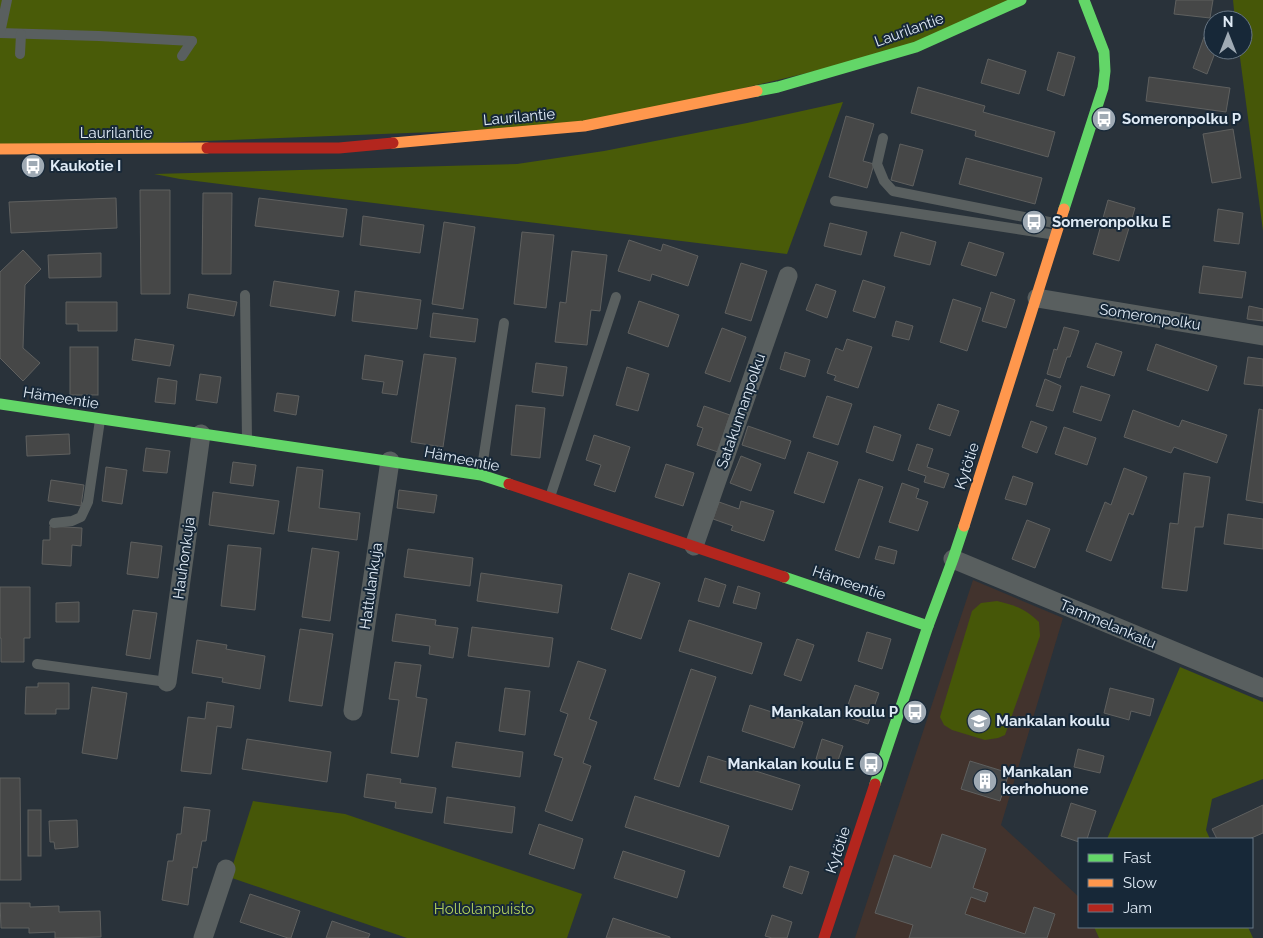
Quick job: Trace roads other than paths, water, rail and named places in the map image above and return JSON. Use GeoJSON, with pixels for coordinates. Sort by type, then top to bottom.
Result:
{"type":"FeatureCollection","features":[{"type":"Feature","properties":{"kind":"street","name":"Laurilantie"},"geometry":{"type":"LineString","coordinates":[[0,149],[339,148],[584,126],[778,87],[916,47],[1021,0]]}},
{"type":"Feature","properties":{"kind":"street","name":"Kytötie"},"geometry":{"type":"LineString","coordinates":[[824,938],[928,626],[953,559],[1103,88],[1105,71],[1104,52],[1084,0]]}},
{"type":"Feature","properties":{"kind":"street","name":"Satakunnanpolku"},"geometry":{"type":"LineString","coordinates":[[694,546],[788,276]]}},
{"type":"Feature","properties":{"kind":"street","name":"Someronpolku"},"geometry":{"type":"LineString","coordinates":[[1037,298],[1263,336]]}},
{"type":"Feature","properties":{"kind":"street","name":"Hämeentie"},"geometry":{"type":"LineString","coordinates":[[0,404],[481,475],[928,626]]}},
{"type":"Feature","properties":{"kind":"street","name":"Hauhonkuja"},"geometry":{"type":"LineString","coordinates":[[167,682],[201,434]]}},
{"type":"Feature","properties":{"kind":"street","name":"Hattulankuja"},"geometry":{"type":"LineString","coordinates":[[353,711],[390,461]]}},
{"type":"Feature","properties":{"kind":"street","name":"Tammelankatu"},"geometry":{"type":"LineString","coordinates":[[953,559],[1263,688]]}},
{"type":"Feature","properties":{"kind":"street"},"geometry":{"type":"LineString","coordinates":[[203,938],[226,868]]}},
{"type":"Feature","properties":{"kind":"lane"},"geometry":{"type":"LineString","coordinates":[[7,0],[0,33],[192,41],[182,56]]}},
{"type":"Feature","properties":{"kind":"lane"},"geometry":{"type":"LineString","coordinates":[[20,54],[21,34]]}},
{"type":"Feature","properties":{"kind":"lane"},"geometry":{"type":"LineString","coordinates":[[883,138],[877,164],[884,181],[893,191],[1058,230]]}},
{"type":"Feature","properties":{"kind":"lane"},"geometry":{"type":"LineString","coordinates":[[835,201],[1058,230]]}},
{"type":"Feature","properties":{"kind":"lane"},"geometry":{"type":"LineString","coordinates":[[244,296],[247,440]]}},
{"type":"Feature","properties":{"kind":"lane"},"geometry":{"type":"LineString","coordinates":[[549,498],[616,297]]}},
{"type":"Feature","properties":{"kind":"lane"},"geometry":{"type":"LineString","coordinates":[[481,475],[504,323]]}},
{"type":"Feature","properties":{"kind":"lane"},"geometry":{"type":"LineString","coordinates":[[54,523],[72,521],[81,517],[88,502],[100,419]]}},
{"type":"Feature","properties":{"kind":"lane"},"geometry":{"type":"LineString","coordinates":[[37,664],[167,682]]}},
{"type":"Feature","properties":{"kind":"place","name":"Someronpolku P"},"geometry":{"type":"Point","coordinates":[1104,119]}},
{"type":"Feature","properties":{"kind":"place","name":"Kaukotie I"},"geometry":{"type":"Point","coordinates":[33,166]}},
{"type":"Feature","properties":{"kind":"place","name":"Someronpolku E"},"geometry":{"type":"Point","coordinates":[1034,222]}},
{"type":"Feature","properties":{"kind":"place","name":"Mankalan koulu P"},"geometry":{"type":"Point","coordinates":[915,712]}},
{"type":"Feature","properties":{"kind":"place","name":"Mankalan koulu"},"geometry":{"type":"Point","coordinates":[979,721]}},
{"type":"Feature","properties":{"kind":"place","name":"Mankalan koulu E"},"geometry":{"type":"Point","coordinates":[871,764]}},
{"type":"Feature","properties":{"kind":"place","name":"Mankalan kerhohuone"},"geometry":{"type":"Point","coordinates":[985,781]}},
{"type":"Feature","properties":{"kind":"park label","name":"Hollolanpuisto"},"geometry":{"type":"Point","coordinates":[484,909]}}]}
